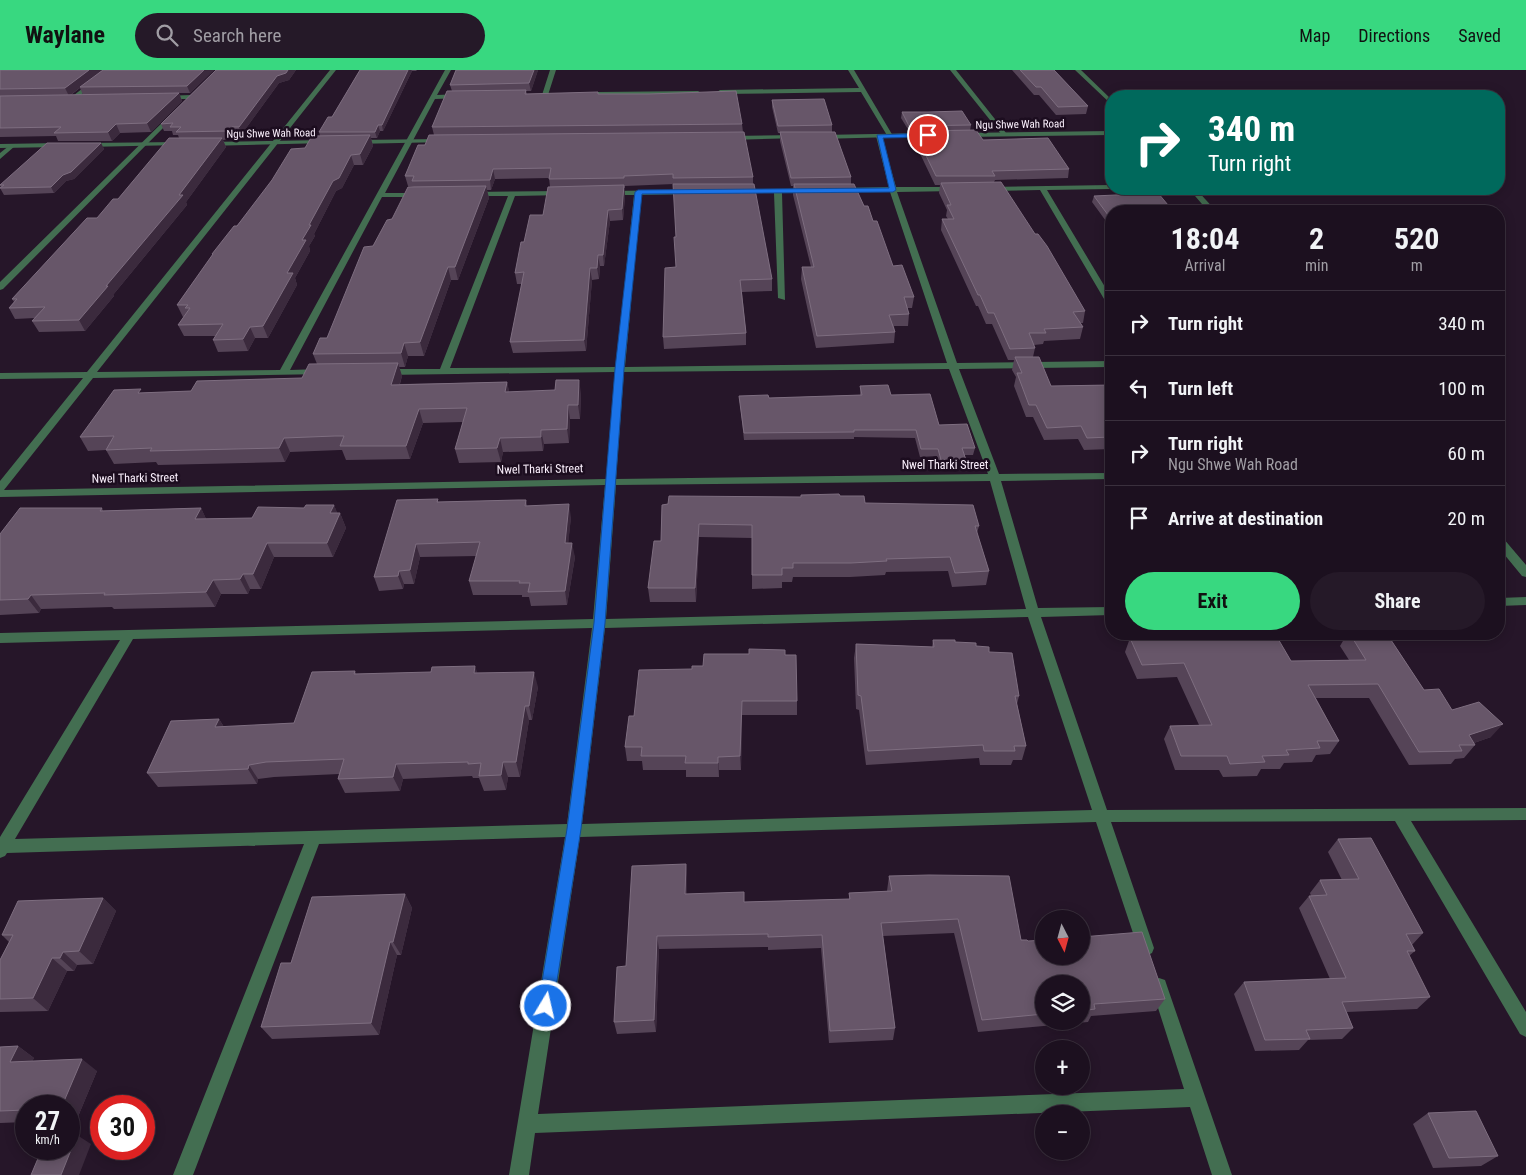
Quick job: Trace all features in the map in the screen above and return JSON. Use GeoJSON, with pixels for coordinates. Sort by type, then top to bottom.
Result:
{"type":"FeatureCollection","features":[{"type":"Feature","properties":{"kind":"street"},"geometry":{"type":"LineString","coordinates":[[71,100],[110,70]]}},
{"type":"Feature","properties":{"kind":"street"},"geometry":{"type":"LineString","coordinates":[[0,488],[88,375],[333,70]]}},
{"type":"Feature","properties":{"kind":"street"},"geometry":{"type":"LineString","coordinates":[[283,373],[448,70]]}},
{"type":"Feature","properties":{"kind":"street"},"geometry":{"type":"LineString","coordinates":[[545,95],[553,70]]}},
{"type":"Feature","properties":{"kind":"street"},"geometry":{"type":"LineString","coordinates":[[851,70],[885,136],[893,190],[952,366],[996,478],[1033,613],[1149,957]]}},
{"type":"Feature","properties":{"kind":"street"},"geometry":{"type":"LineString","coordinates":[[953,70],[1004,134]]}},
{"type":"Feature","properties":{"kind":"street"},"geometry":{"type":"LineString","coordinates":[[1078,70],[1105,96]]}},
{"type":"Feature","properties":{"kind":"street"},"geometry":{"type":"LineString","coordinates":[[713,92],[862,90]]}},
{"type":"Feature","properties":{"kind":"street"},"geometry":{"type":"LineString","coordinates":[[185,104],[198,91]]}},
{"type":"Feature","properties":{"kind":"street"},"geometry":{"type":"LineString","coordinates":[[595,94],[704,92]]}},
{"type":"Feature","properties":{"kind":"street"},"geometry":{"type":"LineString","coordinates":[[536,95],[555,95]]}},
{"type":"Feature","properties":{"kind":"street"},"geometry":{"type":"LineString","coordinates":[[432,97],[470,96]]}},
{"type":"Feature","properties":{"kind":"street"},"geometry":{"type":"LineString","coordinates":[[154,98],[192,98]]}},
{"type":"Feature","properties":{"kind":"street"},"geometry":{"type":"LineString","coordinates":[[62,100],[80,100]]}},
{"type":"Feature","properties":{"kind":"street"},"geometry":{"type":"LineString","coordinates":[[0,287],[178,111]]}},
{"type":"Feature","properties":{"kind":"street","name":"Ngu Shwe Wah Road"},"geometry":{"type":"LineString","coordinates":[[957,135],[1105,133]]}},
{"type":"Feature","properties":{"kind":"street"},"geometry":{"type":"LineString","coordinates":[[811,137],[938,135]]}},
{"type":"Feature","properties":{"kind":"street"},"geometry":{"type":"LineString","coordinates":[[722,138],[801,137]]}},
{"type":"Feature","properties":{"kind":"street"},"geometry":{"type":"LineString","coordinates":[[350,142],[447,141]]}},
{"type":"Feature","properties":{"kind":"street","name":"Ngu Shwe Wah Road"},"geometry":{"type":"LineString","coordinates":[[203,144],[331,142]]}},
{"type":"Feature","properties":{"kind":"street"},"geometry":{"type":"LineString","coordinates":[[78,145],[184,144]]}},
{"type":"Feature","properties":{"kind":"street"},"geometry":{"type":"LineString","coordinates":[[0,146],[69,145]]}},
{"type":"Feature","properties":{"kind":"street"},"geometry":{"type":"LineString","coordinates":[[0,157],[12,146]]}},
{"type":"Feature","properties":{"kind":"street"},"geometry":{"type":"LineString","coordinates":[[982,189],[1105,187]]}},
{"type":"Feature","properties":{"kind":"street"},"geometry":{"type":"LineString","coordinates":[[1042,188],[1105,294]]}},
{"type":"Feature","properties":{"kind":"street"},"geometry":{"type":"LineString","coordinates":[[836,190],[962,189]]}},
{"type":"Feature","properties":{"kind":"street"},"geometry":{"type":"LineString","coordinates":[[728,192],[816,190]]}},
{"type":"Feature","properties":{"kind":"street"},"geometry":{"type":"LineString","coordinates":[[778,191],[782,298]]}},
{"type":"Feature","properties":{"kind":"street"},"geometry":{"type":"LineString","coordinates":[[519,1175],[574,829],[599,623],[620,369],[638,192]]}},
{"type":"Feature","properties":{"kind":"street"},"geometry":{"type":"LineString","coordinates":[[600,193],[698,192]]}},
{"type":"Feature","properties":{"kind":"street"},"geometry":{"type":"LineString","coordinates":[[464,194],[570,193]]}},
{"type":"Feature","properties":{"kind":"street"},"geometry":{"type":"LineString","coordinates":[[444,371],[512,194]]}},
{"type":"Feature","properties":{"kind":"street"},"geometry":{"type":"LineString","coordinates":[[378,196],[426,195]]}},
{"type":"Feature","properties":{"kind":"street"},"geometry":{"type":"LineString","coordinates":[[1197,195],[1207,205]]}},
{"type":"Feature","properties":{"kind":"street"},"geometry":{"type":"LineString","coordinates":[[378,372],[1105,364]]}},
{"type":"Feature","properties":{"kind":"street"},"geometry":{"type":"LineString","coordinates":[[0,376],[330,372]]}},
{"type":"Feature","properties":{"kind":"street","name":"Nwel Tharki Street"},"geometry":{"type":"LineString","coordinates":[[0,494],[610,482],[1105,476]]}},
{"type":"Feature","properties":{"kind":"street"},"geometry":{"type":"LineString","coordinates":[[1505,549],[1526,573]]}},
{"type":"Feature","properties":{"kind":"street"},"geometry":{"type":"LineString","coordinates":[[1505,602],[1526,601]]}},
{"type":"Feature","properties":{"kind":"street"},"geometry":{"type":"LineString","coordinates":[[0,638],[1105,611]]}},
{"type":"Feature","properties":{"kind":"street"},"geometry":{"type":"LineString","coordinates":[[1,849],[129,635]]}},
{"type":"Feature","properties":{"kind":"street"},"geometry":{"type":"LineString","coordinates":[[1399,814],[1526,1028]]}},
{"type":"Feature","properties":{"kind":"street"},"geometry":{"type":"LineString","coordinates":[[1,849],[574,829],[1101,816],[1526,814]]}},
{"type":"Feature","properties":{"kind":"street"},"geometry":{"type":"LineString","coordinates":[[182,1175],[314,837]]}},
{"type":"Feature","properties":{"kind":"street"},"geometry":{"type":"LineString","coordinates":[[1155,976],[1222,1175]]}},
{"type":"Feature","properties":{"kind":"street"},"geometry":{"type":"LineString","coordinates":[[527,1124],[1196,1098]]}},
{"type":"Feature","properties":{"kind":"building"},"geometry":{"type":"Polygon","coordinates":[[[0,70],[89,70],[65,88],[0,89],[0,70]]]}},
{"type":"Feature","properties":{"kind":"building"},"geometry":{"type":"Polygon","coordinates":[[[103,70],[204,70],[187,86],[80,87],[103,70]]]}},
{"type":"Feature","properties":{"kind":"building"},"geometry":{"type":"Polygon","coordinates":[[[216,70],[288,70],[286,73],[277,76],[239,127],[232,127],[229,131],[176,132],[181,127],[170,127],[173,123],[161,124],[216,70]]]}},
{"type":"Feature","properties":{"kind":"building"},"geometry":{"type":"Polygon","coordinates":[[[360,70],[408,70],[382,125],[378,125],[375,132],[319,132],[328,117],[332,117],[360,70]]]}},
{"type":"Feature","properties":{"kind":"building"},"geometry":{"type":"Polygon","coordinates":[[[456,70],[534,70],[529,83],[450,85],[456,70]]]}},
{"type":"Feature","properties":{"kind":"building"},"geometry":{"type":"Polygon","coordinates":[[[1020,70],[1054,70],[1088,106],[1058,107],[1041,87],[1036,87],[1020,70]]]}},
{"type":"Feature","properties":{"kind":"building"},"geometry":{"type":"Polygon","coordinates":[[[526,90],[525,94],[598,92],[598,94],[649,94],[736,91],[742,124],[432,127],[447,91],[526,90]]]}},
{"type":"Feature","properties":{"kind":"building"},"geometry":{"type":"Polygon","coordinates":[[[179,93],[147,123],[116,124],[108,132],[54,133],[61,127],[0,128],[0,96],[179,93]]]}},
{"type":"Feature","properties":{"kind":"building"},"geometry":{"type":"Polygon","coordinates":[[[824,99],[832,125],[778,126],[772,100],[824,99]]]}},
{"type":"Feature","properties":{"kind":"building"},"geometry":{"type":"Polygon","coordinates":[[[962,111],[971,125],[909,126],[902,112],[928,112],[962,111]]]}},
{"type":"Feature","properties":{"kind":"building"},"geometry":{"type":"Polygon","coordinates":[[[976,130],[983,140],[1048,138],[1069,169],[992,171],[995,176],[936,176],[914,131],[976,130]]]}},
{"type":"Feature","properties":{"kind":"building"},"geometry":{"type":"Polygon","coordinates":[[[744,132],[753,177],[673,178],[673,174],[624,176],[624,178],[549,179],[551,168],[493,169],[490,180],[412,181],[414,176],[405,176],[418,145],[425,145],[429,135],[744,132]]]}},
{"type":"Feature","properties":{"kind":"building"},"geometry":{"type":"Polygon","coordinates":[[[780,132],[835,132],[851,177],[791,178],[780,132]]]}},
{"type":"Feature","properties":{"kind":"building"},"geometry":{"type":"Polygon","coordinates":[[[370,135],[360,154],[351,155],[339,178],[333,181],[302,240],[306,240],[287,273],[293,273],[263,326],[250,327],[243,339],[213,340],[223,324],[178,325],[190,308],[185,308],[188,305],[177,305],[212,254],[234,226],[237,226],[272,180],[291,149],[305,148],[312,136],[370,135]]]}},
{"type":"Feature","properties":{"kind":"building"},"geometry":{"type":"Polygon","coordinates":[[[169,138],[222,138],[179,195],[183,195],[79,320],[32,321],[45,307],[9,308],[17,299],[12,299],[87,218],[97,218],[113,199],[118,199],[169,138]]]}},
{"type":"Feature","properties":{"kind":"building"},"geometry":{"type":"Polygon","coordinates":[[[47,143],[101,143],[71,172],[63,175],[51,187],[0,188],[4,185],[0,185],[47,143]]]}},
{"type":"Feature","properties":{"kind":"building"},"geometry":{"type":"Polygon","coordinates":[[[1001,182],[1035,234],[1038,234],[1047,246],[1085,311],[1073,312],[1083,327],[1044,329],[1046,333],[1029,333],[1035,348],[1010,349],[994,313],[988,313],[980,295],[978,295],[942,219],[954,219],[947,205],[951,205],[941,183],[1001,182]]]}},
{"type":"Feature","properties":{"kind":"building"},"geometry":{"type":"Polygon","coordinates":[[[673,184],[754,184],[772,279],[740,280],[746,333],[663,337],[665,268],[676,267],[673,184]]]}},
{"type":"Feature","properties":{"kind":"building"},"geometry":{"type":"Polygon","coordinates":[[[794,184],[854,184],[864,206],[868,206],[873,221],[877,221],[893,266],[902,265],[914,297],[904,297],[909,314],[889,315],[895,332],[817,336],[802,267],[814,267],[794,184]]]}},
{"type":"Feature","properties":{"kind":"building"},"geometry":{"type":"Polygon","coordinates":[[[624,185],[622,209],[608,210],[603,255],[598,255],[597,268],[590,268],[584,340],[510,342],[524,272],[515,273],[521,242],[524,242],[530,215],[543,215],[548,187],[624,185]]]}},
{"type":"Feature","properties":{"kind":"building"},"geometry":{"type":"Polygon","coordinates":[[[486,186],[455,267],[448,267],[420,342],[404,343],[401,353],[313,354],[320,338],[327,338],[364,247],[373,246],[387,220],[392,219],[408,187],[486,186]]]}},
{"type":"Feature","properties":{"kind":"building"},"geometry":{"type":"Polygon","coordinates":[[[1160,195],[1168,205],[1105,205],[1105,211],[1094,196],[1160,195]]]}},
{"type":"Feature","properties":{"kind":"building"},"geometry":{"type":"Polygon","coordinates":[[[1015,357],[1039,357],[1051,386],[1105,385],[1105,437],[1087,438],[1081,426],[1047,428],[1036,405],[1029,405],[1017,373],[1022,373],[1015,357]]]}},
{"type":"Feature","properties":{"kind":"building"},"geometry":{"type":"Polygon","coordinates":[[[398,363],[391,385],[507,382],[505,392],[555,390],[556,380],[579,380],[578,405],[568,405],[567,429],[541,430],[541,437],[500,438],[497,448],[455,449],[467,408],[419,409],[406,446],[340,446],[344,436],[335,436],[284,438],[279,448],[150,451],[152,448],[106,450],[114,436],[80,437],[114,390],[141,389],[138,393],[191,391],[197,381],[302,378],[309,364],[398,363]]]}},
{"type":"Feature","properties":{"kind":"building"},"geometry":{"type":"Polygon","coordinates":[[[888,385],[891,395],[930,394],[939,425],[967,424],[975,448],[962,448],[966,460],[941,460],[938,449],[921,449],[916,430],[744,433],[739,396],[768,395],[769,398],[862,395],[860,386],[888,385]]]}},
{"type":"Feature","properties":{"kind":"building"},"geometry":{"type":"Polygon","coordinates":[[[839,494],[840,496],[864,496],[865,503],[973,505],[979,526],[975,526],[989,571],[955,573],[950,557],[886,559],[887,561],[851,563],[793,563],[793,568],[782,568],[782,575],[752,575],[752,525],[699,524],[695,588],[648,588],[654,541],[661,541],[662,505],[668,504],[669,496],[801,497],[801,495],[839,494]]]}},
{"type":"Feature","properties":{"kind":"building"},"geometry":{"type":"Polygon","coordinates":[[[438,499],[437,502],[526,500],[525,506],[569,504],[565,543],[572,543],[565,591],[528,592],[530,583],[519,583],[520,581],[469,581],[480,542],[416,544],[410,570],[399,571],[398,576],[374,577],[397,500],[438,499]]]}},
{"type":"Feature","properties":{"kind":"building"},"geometry":{"type":"Polygon","coordinates":[[[306,505],[334,505],[330,513],[340,513],[327,543],[267,543],[253,574],[243,574],[240,579],[213,580],[206,592],[31,595],[28,599],[0,600],[0,534],[20,508],[102,508],[100,511],[201,508],[195,519],[252,518],[258,507],[304,508],[306,505]]]}},
{"type":"Feature","properties":{"kind":"building"},"geometry":{"type":"Polygon","coordinates":[[[933,640],[955,640],[955,642],[976,643],[976,646],[989,647],[989,652],[1012,653],[1019,696],[1015,696],[1026,746],[1014,746],[1015,751],[984,751],[983,745],[868,751],[861,696],[858,695],[856,644],[934,647],[933,640]]]}},
{"type":"Feature","properties":{"kind":"building"},"geometry":{"type":"Polygon","coordinates":[[[1131,640],[1279,640],[1291,661],[1366,660],[1354,640],[1391,640],[1424,690],[1439,689],[1452,710],[1479,702],[1503,724],[1469,735],[1475,745],[1459,745],[1462,751],[1419,752],[1378,684],[1308,685],[1339,741],[1317,741],[1320,748],[1286,750],[1289,755],[1262,756],[1265,762],[1230,764],[1227,756],[1181,756],[1170,726],[1212,725],[1184,663],[1142,665],[1131,640]]]}},
{"type":"Feature","properties":{"kind":"building"},"geometry":{"type":"Polygon","coordinates":[[[749,649],[785,650],[785,655],[796,655],[797,701],[742,701],[740,756],[718,757],[718,763],[685,763],[686,756],[641,756],[642,747],[625,747],[629,716],[634,716],[639,670],[692,669],[692,666],[703,666],[704,654],[749,654],[749,649]]]}},
{"type":"Feature","properties":{"kind":"building"},"geometry":{"type":"Polygon","coordinates":[[[475,666],[474,673],[534,672],[529,706],[525,706],[516,762],[503,762],[501,775],[479,776],[481,763],[468,764],[468,762],[396,764],[393,777],[338,779],[344,759],[266,762],[249,765],[248,769],[147,773],[171,721],[219,719],[215,727],[294,723],[312,672],[355,671],[354,674],[431,672],[432,667],[475,666]]]}},
{"type":"Feature","properties":{"kind":"building"},"geometry":{"type":"Polygon","coordinates":[[[1371,838],[1423,933],[1406,934],[1415,951],[1407,951],[1430,997],[1342,1002],[1353,1028],[1306,1030],[1310,1039],[1265,1040],[1244,982],[1346,978],[1309,896],[1327,895],[1320,880],[1359,879],[1338,839],[1371,838]]]}},
{"type":"Feature","properties":{"kind":"building"},"geometry":{"type":"Polygon","coordinates":[[[686,864],[685,894],[744,892],[744,902],[850,899],[849,893],[892,891],[889,876],[1009,876],[1021,940],[1035,941],[1035,965],[1090,965],[1090,936],[1142,932],[1165,999],[1094,1004],[1095,1009],[1090,1010],[1090,975],[1035,975],[1035,1015],[982,1020],[958,919],[881,923],[895,1028],[830,1031],[822,935],[768,937],[768,934],[657,936],[654,1020],[614,1022],[617,967],[626,966],[632,866],[686,864]]]}},
{"type":"Feature","properties":{"kind":"building"},"geometry":{"type":"Polygon","coordinates":[[[405,894],[393,942],[390,942],[371,1023],[261,1027],[281,963],[291,963],[312,897],[405,894]]]}},
{"type":"Feature","properties":{"kind":"building"},"geometry":{"type":"Polygon","coordinates":[[[103,898],[79,951],[63,952],[60,958],[52,958],[33,998],[0,999],[0,960],[13,935],[2,935],[18,901],[103,898]]]}},
{"type":"Feature","properties":{"kind":"building"},"geometry":{"type":"Polygon","coordinates":[[[18,1046],[10,1062],[82,1059],[67,1095],[15,1095],[15,1110],[0,1111],[0,1047],[18,1046]]]}},
{"type":"Feature","properties":{"kind":"building"},"geometry":{"type":"Polygon","coordinates":[[[1476,1111],[1498,1156],[1449,1158],[1428,1113],[1476,1111]]]}},
{"type":"Feature","properties":{"kind":"building"},"geometry":{"type":"Polygon","coordinates":[[[37,1160],[67,1160],[61,1175],[31,1175],[37,1160]]]}},
{"type":"Feature","properties":{"kind":"route"},"geometry":{"type":"LineString","coordinates":[[546,1006],[574,829],[599,623],[620,369],[638,192],[893,190],[880,136],[928,135]]}}]}
